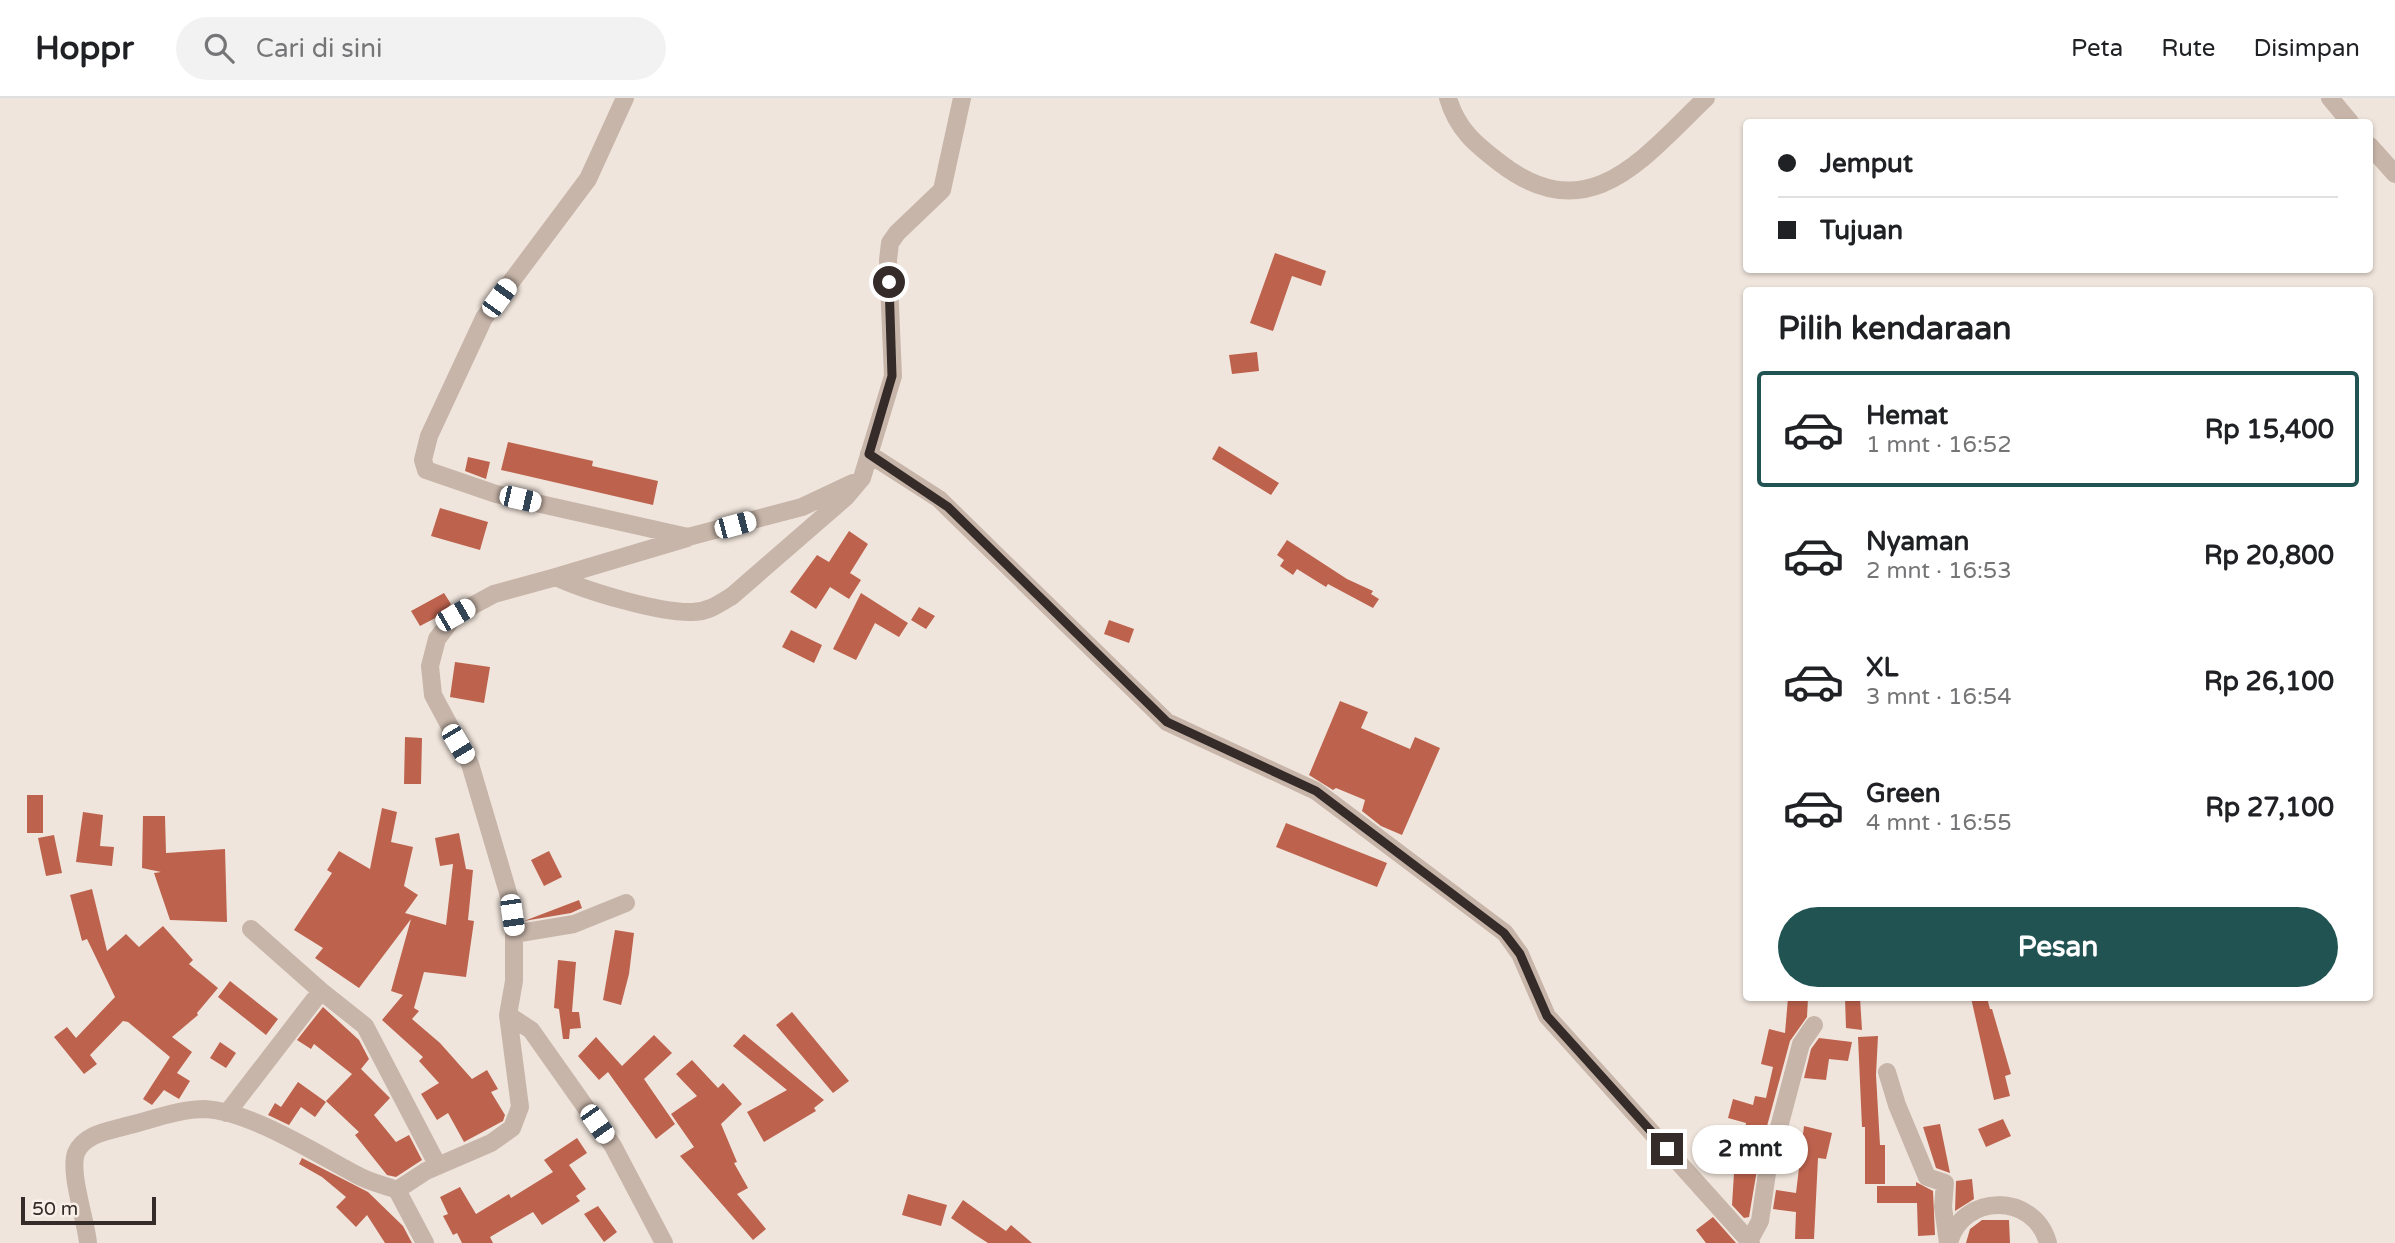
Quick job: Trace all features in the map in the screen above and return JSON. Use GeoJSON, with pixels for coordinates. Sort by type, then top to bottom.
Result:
{"type":"FeatureCollection","features":[{"type":"Feature","properties":{"kind":"street"},"geometry":{"type":"LineString","coordinates":[[625,98],[588,179],[484,318],[429,436],[423,460],[426,470],[496,494],[688,537]]}},
{"type":"Feature","properties":{"kind":"street"},"geometry":{"type":"LineString","coordinates":[[556,577],[572,585],[666,610],[693,612],[712,609],[732,596],[846,497],[862,478],[892,376],[888,260],[890,243],[916,212],[942,190],[961,98]]}},
{"type":"Feature","properties":{"kind":"street"},"geometry":{"type":"LineString","coordinates":[[1448,98],[1453,116],[1468,138],[1496,160],[1533,183],[1568,191],[1591,190],[1610,182],[1639,162],[1706,98]]}},
{"type":"Feature","properties":{"kind":"street"},"geometry":{"type":"LineString","coordinates":[[2330,98],[2348,119]]}},
{"type":"Feature","properties":{"kind":"street"},"geometry":{"type":"LineString","coordinates":[[2373,149],[2395,174]]}},
{"type":"Feature","properties":{"kind":"street"},"geometry":{"type":"LineString","coordinates":[[869,454],[948,507],[1167,722],[1316,791],[1504,933],[1520,954],[1547,1016],[1750,1242],[1760,1221],[1767,1173],[1801,1044],[1814,1025]]}},
{"type":"Feature","properties":{"kind":"street"},"geometry":{"type":"LineString","coordinates":[[397,1190],[438,1166],[491,1143],[517,1120],[520,1107],[508,1015],[514,981],[514,934],[509,896],[470,764],[433,695],[430,666],[437,639],[455,615],[494,594],[688,537],[802,507],[862,478]]}},
{"type":"Feature","properties":{"kind":"street"},"geometry":{"type":"LineString","coordinates":[[514,934],[574,924],[626,903]]}},
{"type":"Feature","properties":{"kind":"street"},"geometry":{"type":"LineString","coordinates":[[251,929],[365,1026],[438,1166]]}},
{"type":"Feature","properties":{"kind":"street"},"geometry":{"type":"LineString","coordinates":[[227,1113],[321,991]]}},
{"type":"Feature","properties":{"kind":"street"},"geometry":{"type":"LineString","coordinates":[[508,1015],[531,1030],[613,1146],[664,1243]]}},
{"type":"Feature","properties":{"kind":"street"},"geometry":{"type":"LineString","coordinates":[[1887,1072],[1897,1105],[1927,1177],[1945,1182],[1943,1207],[1948,1243]]}},
{"type":"Feature","properties":{"kind":"street"},"geometry":{"type":"LineString","coordinates":[[88,1243],[74,1169],[76,1153],[84,1141],[98,1134],[192,1110],[227,1113],[298,1142],[359,1177],[397,1190],[425,1243]]}},
{"type":"Feature","properties":{"kind":"street"},"geometry":{"type":"LineString","coordinates":[[1948,1243],[1958,1222],[1966,1215],[1997,1205],[2012,1205],[2029,1213],[2039,1224],[2048,1243]]}},
{"type":"Feature","properties":{"kind":"building"},"geometry":{"type":"Polygon","coordinates":[[[1275,253],[1326,271],[1321,286],[1292,276],[1273,331],[1250,323],[1275,253]]]}},
{"type":"Feature","properties":{"kind":"building"},"geometry":{"type":"Polygon","coordinates":[[[1257,352],[1259,371],[1232,374],[1229,355],[1257,352]]]}},
{"type":"Feature","properties":{"kind":"building"},"geometry":{"type":"Polygon","coordinates":[[[508,442],[593,461],[592,466],[658,481],[653,505],[501,470],[508,442]]]}},
{"type":"Feature","properties":{"kind":"building"},"geometry":{"type":"Polygon","coordinates":[[[1219,446],[1279,483],[1271,495],[1212,459],[1219,446]]]}},
{"type":"Feature","properties":{"kind":"building"},"geometry":{"type":"Polygon","coordinates":[[[468,457],[490,462],[486,479],[465,471],[468,457]]]}},
{"type":"Feature","properties":{"kind":"building"},"geometry":{"type":"Polygon","coordinates":[[[440,508],[488,522],[480,550],[431,536],[440,508]]]}},
{"type":"Feature","properties":{"kind":"building"},"geometry":{"type":"Polygon","coordinates":[[[849,531],[868,544],[850,573],[861,580],[849,599],[830,587],[816,609],[790,592],[817,555],[829,562],[849,531]]]}},
{"type":"Feature","properties":{"kind":"building"},"geometry":{"type":"Polygon","coordinates":[[[1287,540],[1347,579],[1373,591],[1371,594],[1379,599],[1373,608],[1328,584],[1326,587],[1297,569],[1293,575],[1280,566],[1284,560],[1277,555],[1287,540]]]}},
{"type":"Feature","properties":{"kind":"building"},"geometry":{"type":"Polygon","coordinates":[[[444,593],[451,604],[441,615],[420,626],[411,611],[444,593]]]}},
{"type":"Feature","properties":{"kind":"building"},"geometry":{"type":"Polygon","coordinates":[[[861,593],[908,623],[899,637],[875,623],[856,660],[833,649],[861,593]]]}},
{"type":"Feature","properties":{"kind":"building"},"geometry":{"type":"Polygon","coordinates":[[[919,607],[935,616],[926,629],[911,620],[919,607]]]}},
{"type":"Feature","properties":{"kind":"building"},"geometry":{"type":"Polygon","coordinates":[[[1109,620],[1134,629],[1129,643],[1104,634],[1109,620]]]}},
{"type":"Feature","properties":{"kind":"building"},"geometry":{"type":"Polygon","coordinates":[[[791,630],[822,645],[814,663],[782,647],[791,630]]]}},
{"type":"Feature","properties":{"kind":"building"},"geometry":{"type":"Polygon","coordinates":[[[455,662],[490,667],[484,703],[450,697],[455,662]]]}},
{"type":"Feature","properties":{"kind":"building"},"geometry":{"type":"Polygon","coordinates":[[[1340,701],[1368,712],[1361,728],[1410,749],[1415,737],[1440,748],[1402,835],[1381,826],[1362,811],[1365,800],[1336,788],[1333,790],[1309,775],[1340,701]]]}},
{"type":"Feature","properties":{"kind":"building"},"geometry":{"type":"Polygon","coordinates":[[[405,737],[422,738],[421,784],[404,784],[405,737]]]}},
{"type":"Feature","properties":{"kind":"building"},"geometry":{"type":"Polygon","coordinates":[[[27,795],[43,795],[43,833],[27,833],[27,795]]]}},
{"type":"Feature","properties":{"kind":"building"},"geometry":{"type":"Polygon","coordinates":[[[382,808],[397,812],[391,842],[413,847],[404,886],[418,895],[405,913],[446,925],[453,864],[440,866],[435,838],[459,833],[466,869],[473,870],[468,920],[474,921],[466,977],[424,972],[414,1008],[419,1011],[412,1019],[440,1043],[472,1079],[487,1070],[498,1089],[491,1092],[505,1115],[503,1121],[464,1142],[448,1113],[437,1120],[421,1094],[439,1083],[419,1061],[423,1057],[382,1020],[403,995],[391,991],[411,919],[359,988],[315,958],[323,948],[294,930],[332,873],[327,870],[339,851],[370,869],[382,808]]]}},
{"type":"Feature","properties":{"kind":"building"},"geometry":{"type":"Polygon","coordinates":[[[83,812],[103,815],[100,846],[114,847],[112,866],[76,862],[83,812]]]}},
{"type":"Feature","properties":{"kind":"building"},"geometry":{"type":"Polygon","coordinates":[[[143,816],[165,816],[166,853],[225,849],[227,922],[170,920],[154,873],[161,872],[142,868],[143,816]]]}},
{"type":"Feature","properties":{"kind":"building"},"geometry":{"type":"Polygon","coordinates":[[[1286,823],[1387,863],[1377,887],[1276,847],[1286,823]]]}},
{"type":"Feature","properties":{"kind":"building"},"geometry":{"type":"Polygon","coordinates":[[[54,835],[62,873],[46,876],[38,838],[54,835]]]}},
{"type":"Feature","properties":{"kind":"building"},"geometry":{"type":"Polygon","coordinates":[[[549,851],[562,877],[544,886],[531,860],[549,851]]]}},
{"type":"Feature","properties":{"kind":"building"},"geometry":{"type":"Polygon","coordinates":[[[92,889],[107,951],[126,934],[139,947],[163,926],[193,960],[189,964],[218,988],[198,1015],[172,1037],[192,1052],[177,1073],[190,1081],[179,1099],[164,1090],[152,1105],[143,1099],[170,1057],[128,1022],[123,1021],[90,1055],[97,1064],[84,1074],[54,1037],[67,1027],[76,1038],[115,997],[87,939],[82,941],[70,895],[92,889]]]}},
{"type":"Feature","properties":{"kind":"building"},"geometry":{"type":"Polygon","coordinates":[[[579,900],[582,908],[571,913],[524,921],[579,900]]]}},
{"type":"Feature","properties":{"kind":"building"},"geometry":{"type":"Polygon","coordinates":[[[615,930],[634,933],[629,974],[621,1005],[603,1000],[615,930]]]}},
{"type":"Feature","properties":{"kind":"building"},"geometry":{"type":"Polygon","coordinates":[[[558,960],[576,962],[572,1012],[579,1012],[581,1028],[570,1029],[569,1039],[563,1039],[559,1009],[554,1008],[558,960]]]}},
{"type":"Feature","properties":{"kind":"building"},"geometry":{"type":"Polygon","coordinates":[[[230,981],[278,1019],[266,1035],[218,997],[230,981]]]}},
{"type":"Feature","properties":{"kind":"building"},"geometry":{"type":"Polygon","coordinates":[[[1788,1001],[1808,1001],[1807,1017],[1790,1041],[1760,1152],[1749,1217],[1744,1218],[1732,1205],[1734,1173],[1738,1173],[1746,1123],[1728,1118],[1733,1099],[1753,1105],[1755,1096],[1766,1098],[1773,1067],[1761,1064],[1769,1029],[1785,1033],[1788,1001]]]}},
{"type":"Feature","properties":{"kind":"building"},"geometry":{"type":"Polygon","coordinates":[[[1845,1001],[1860,1001],[1862,1030],[1846,1028],[1845,1001]]]}},
{"type":"Feature","properties":{"kind":"building"},"geometry":{"type":"Polygon","coordinates":[[[1972,1001],[1988,1001],[2011,1074],[2005,1076],[2010,1096],[1994,1100],[1972,1001]]]}},
{"type":"Feature","properties":{"kind":"building"},"geometry":{"type":"Polygon","coordinates":[[[323,1007],[359,1040],[369,1059],[361,1069],[390,1098],[374,1115],[396,1142],[409,1135],[422,1160],[396,1177],[387,1175],[355,1135],[359,1132],[326,1101],[352,1074],[314,1044],[311,1049],[297,1040],[323,1007]]]}},
{"type":"Feature","properties":{"kind":"building"},"geometry":{"type":"Polygon","coordinates":[[[792,1012],[849,1081],[833,1093],[776,1025],[792,1012]]]}},
{"type":"Feature","properties":{"kind":"building"},"geometry":{"type":"Polygon","coordinates":[[[744,1034],[824,1100],[814,1108],[816,1111],[764,1142],[747,1112],[787,1090],[733,1046],[744,1034]]]}},
{"type":"Feature","properties":{"kind":"building"},"geometry":{"type":"Polygon","coordinates":[[[654,1035],[672,1053],[644,1079],[675,1124],[656,1139],[608,1072],[599,1080],[578,1056],[596,1037],[622,1066],[654,1035]]]}},
{"type":"Feature","properties":{"kind":"building"},"geometry":{"type":"Polygon","coordinates":[[[1878,1036],[1876,1075],[1880,1145],[1885,1145],[1885,1184],[1865,1184],[1865,1127],[1862,1127],[1858,1037],[1878,1036]]]}},
{"type":"Feature","properties":{"kind":"building"},"geometry":{"type":"Polygon","coordinates":[[[1819,1038],[1852,1042],[1848,1061],[1829,1059],[1826,1080],[1804,1078],[1811,1049],[1819,1038]]]}},
{"type":"Feature","properties":{"kind":"building"},"geometry":{"type":"Polygon","coordinates":[[[220,1042],[236,1053],[226,1068],[210,1058],[220,1042]]]}},
{"type":"Feature","properties":{"kind":"building"},"geometry":{"type":"Polygon","coordinates":[[[692,1060],[718,1088],[723,1083],[742,1104],[721,1124],[737,1162],[734,1163],[748,1188],[737,1194],[766,1229],[753,1240],[680,1156],[694,1147],[671,1114],[697,1096],[676,1074],[692,1060]]]}},
{"type":"Feature","properties":{"kind":"building"},"geometry":{"type":"Polygon","coordinates":[[[298,1082],[326,1102],[315,1117],[301,1107],[289,1125],[268,1115],[275,1103],[281,1107],[298,1082]]]}},
{"type":"Feature","properties":{"kind":"building"},"geometry":{"type":"Polygon","coordinates":[[[2003,1119],[2011,1136],[1986,1147],[1978,1129],[2003,1119]]]}},
{"type":"Feature","properties":{"kind":"building"},"geometry":{"type":"Polygon","coordinates":[[[1940,1124],[1950,1173],[1936,1168],[1923,1127],[1940,1124]]]}},
{"type":"Feature","properties":{"kind":"building"},"geometry":{"type":"Polygon","coordinates":[[[1804,1126],[1832,1133],[1826,1159],[1818,1158],[1814,1239],[1795,1239],[1796,1212],[1773,1209],[1776,1190],[1796,1193],[1804,1126]]]}},
{"type":"Feature","properties":{"kind":"building"},"geometry":{"type":"Polygon","coordinates":[[[577,1138],[587,1153],[569,1165],[586,1189],[576,1196],[580,1201],[542,1225],[533,1212],[490,1237],[493,1243],[462,1243],[457,1233],[453,1235],[443,1216],[448,1214],[440,1197],[460,1187],[476,1214],[509,1194],[511,1198],[553,1172],[544,1160],[577,1138]]]}},
{"type":"Feature","properties":{"kind":"building"},"geometry":{"type":"Polygon","coordinates":[[[302,1158],[368,1192],[403,1226],[412,1243],[385,1243],[367,1215],[356,1227],[336,1207],[346,1197],[322,1177],[299,1164],[302,1158]]]}},
{"type":"Feature","properties":{"kind":"building"},"geometry":{"type":"Polygon","coordinates":[[[1972,1179],[1974,1199],[1955,1211],[1956,1181],[1972,1179]]]}},
{"type":"Feature","properties":{"kind":"building"},"geometry":{"type":"Polygon","coordinates":[[[1916,1182],[1933,1191],[1935,1235],[1918,1236],[1917,1203],[1877,1203],[1877,1186],[1916,1186],[1916,1182]]]}},
{"type":"Feature","properties":{"kind":"building"},"geometry":{"type":"Polygon","coordinates":[[[908,1194],[947,1205],[941,1226],[902,1215],[908,1194]]]}},
{"type":"Feature","properties":{"kind":"building"},"geometry":{"type":"Polygon","coordinates":[[[963,1200],[1006,1231],[1011,1225],[1032,1243],[988,1243],[951,1218],[963,1200]]]}},
{"type":"Feature","properties":{"kind":"building"},"geometry":{"type":"Polygon","coordinates":[[[598,1206],[617,1232],[604,1242],[584,1214],[598,1206]]]}},
{"type":"Feature","properties":{"kind":"building"},"geometry":{"type":"Polygon","coordinates":[[[1713,1217],[1736,1243],[1706,1243],[1696,1230],[1713,1217]]]}},
{"type":"Feature","properties":{"kind":"building"},"geometry":{"type":"Polygon","coordinates":[[[1982,1220],[2009,1220],[2010,1243],[1966,1243],[1970,1229],[1982,1220]]]}},
{"type":"Feature","properties":{"kind":"route"},"geometry":{"type":"LineString","coordinates":[[889,282],[894,349],[892,376],[869,454],[948,507],[1167,722],[1263,764],[1316,791],[1504,933],[1520,954],[1547,1016],[1667,1149]]}}]}
